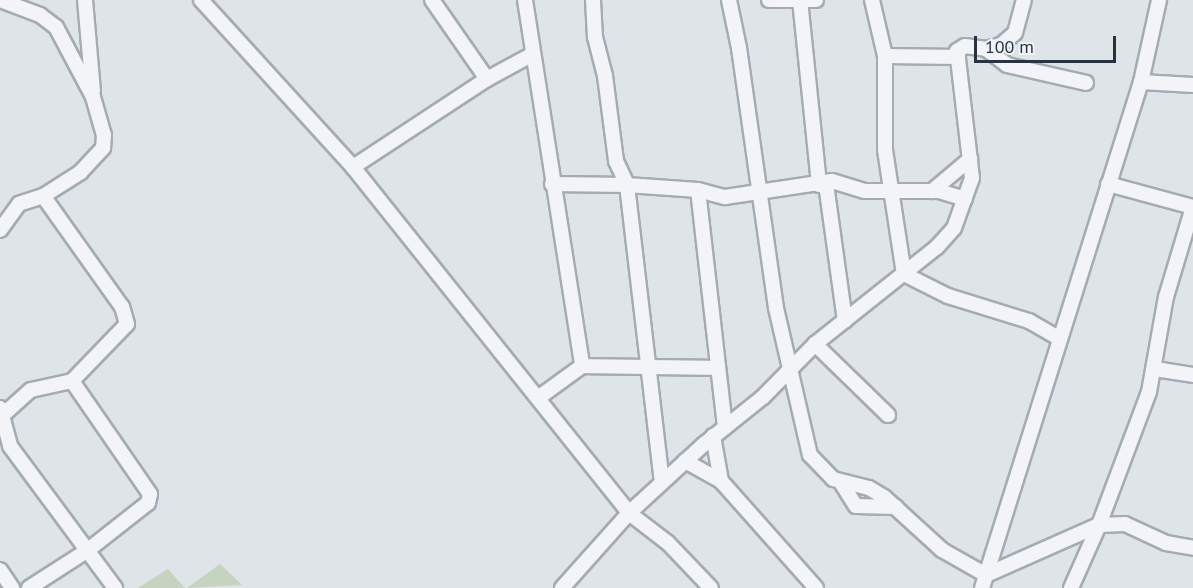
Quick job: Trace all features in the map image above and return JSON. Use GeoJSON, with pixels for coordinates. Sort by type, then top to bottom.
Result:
{"type":"FeatureCollection","features":[{"type":"Feature","properties":{"kind":"street"},"geometry":{"type":"LineString","coordinates":[[0,0],[40,15],[56,27],[102,119],[103,148],[81,172],[43,196],[19,204],[0,230]]}},
{"type":"Feature","properties":{"kind":"street"},"geometry":{"type":"LineString","coordinates":[[85,0],[93,98]]}},
{"type":"Feature","properties":{"kind":"street"},"geometry":{"type":"LineString","coordinates":[[201,0],[353,167],[629,513],[668,543],[711,588]]}},
{"type":"Feature","properties":{"kind":"street"},"geometry":{"type":"LineString","coordinates":[[432,0],[487,79]]}},
{"type":"Feature","properties":{"kind":"street"},"geometry":{"type":"LineString","coordinates":[[525,0],[531,55],[582,366]]}},
{"type":"Feature","properties":{"kind":"street"},"geometry":{"type":"LineString","coordinates":[[593,0],[595,37],[605,76],[616,162],[627,185],[662,482]]}},
{"type":"Feature","properties":{"kind":"street"},"geometry":{"type":"LineString","coordinates":[[729,0],[739,48],[758,194],[790,369],[810,455],[842,484],[856,506],[896,507]]}},
{"type":"Feature","properties":{"kind":"street"},"geometry":{"type":"LineString","coordinates":[[769,0],[816,0]]}},
{"type":"Feature","properties":{"kind":"street"},"geometry":{"type":"LineString","coordinates":[[800,0],[822,184],[845,321]]}},
{"type":"Feature","properties":{"kind":"street"},"geometry":{"type":"LineString","coordinates":[[872,0],[885,56],[885,150],[904,274]]}},
{"type":"Feature","properties":{"kind":"street"},"geometry":{"type":"LineString","coordinates":[[562,588],[629,513],[662,482],[815,345],[904,274],[954,228],[972,178],[957,51],[965,46],[986,49],[1001,45],[1015,33],[1024,0]]}},
{"type":"Feature","properties":{"kind":"street"},"geometry":{"type":"LineString","coordinates":[[984,582],[1058,338],[1141,82],[1159,0]]}},
{"type":"Feature","properties":{"kind":"street"},"geometry":{"type":"LineString","coordinates":[[986,49],[1007,65],[1086,83]]}},
{"type":"Feature","properties":{"kind":"street"},"geometry":{"type":"LineString","coordinates":[[353,167],[487,79],[531,55]]}},
{"type":"Feature","properties":{"kind":"street"},"geometry":{"type":"LineString","coordinates":[[885,56],[958,57]]}},
{"type":"Feature","properties":{"kind":"street"},"geometry":{"type":"LineString","coordinates":[[1141,82],[1193,85]]}},
{"type":"Feature","properties":{"kind":"street"},"geometry":{"type":"LineString","coordinates":[[932,191],[970,159]]}},
{"type":"Feature","properties":{"kind":"street"},"geometry":{"type":"LineString","coordinates":[[552,184],[627,185],[698,190],[725,197],[843,183],[865,190],[932,191],[965,199]]}},
{"type":"Feature","properties":{"kind":"street"},"geometry":{"type":"LineString","coordinates":[[1071,588],[1099,525],[1155,369],[1166,297],[1193,207],[1108,184]]}},
{"type":"Feature","properties":{"kind":"street"},"geometry":{"type":"LineString","coordinates":[[698,190],[725,427]]}},
{"type":"Feature","properties":{"kind":"street"},"geometry":{"type":"LineString","coordinates":[[43,196],[128,318],[127,324],[72,381],[31,390],[2,411],[10,446],[115,588]]}},
{"type":"Feature","properties":{"kind":"street"},"geometry":{"type":"LineString","coordinates":[[904,274],[948,296],[1029,321],[1058,338]]}},
{"type":"Feature","properties":{"kind":"street"},"geometry":{"type":"LineString","coordinates":[[815,345],[888,415]]}},
{"type":"Feature","properties":{"kind":"street"},"geometry":{"type":"LineString","coordinates":[[538,398],[582,366],[718,368]]}},
{"type":"Feature","properties":{"kind":"street"},"geometry":{"type":"LineString","coordinates":[[1155,369],[1193,375]]}},
{"type":"Feature","properties":{"kind":"street"},"geometry":{"type":"LineString","coordinates":[[28,588],[88,550],[148,502],[150,495],[72,381]]}},
{"type":"Feature","properties":{"kind":"street"},"geometry":{"type":"LineString","coordinates":[[713,436],[722,481]]}},
{"type":"Feature","properties":{"kind":"street"},"geometry":{"type":"LineString","coordinates":[[685,461],[722,481],[816,588]]}},
{"type":"Feature","properties":{"kind":"street"},"geometry":{"type":"LineString","coordinates":[[842,484],[869,488],[896,507],[942,550],[984,582]]}},
{"type":"Feature","properties":{"kind":"street"},"geometry":{"type":"LineString","coordinates":[[984,582],[1099,525],[1125,524],[1166,543],[1193,548]]}},
{"type":"Feature","properties":{"kind":"street"},"geometry":{"type":"LineString","coordinates":[[0,570],[12,588]]}},
{"type":"Feature","properties":{"kind":"green space"},"geometry":{"type":"Polygon","coordinates":[[[220,564],[242,585],[187,588],[220,564]]]}},
{"type":"Feature","properties":{"kind":"green space"},"geometry":{"type":"Polygon","coordinates":[[[168,569],[185,588],[138,588],[168,569]]]}}]}
